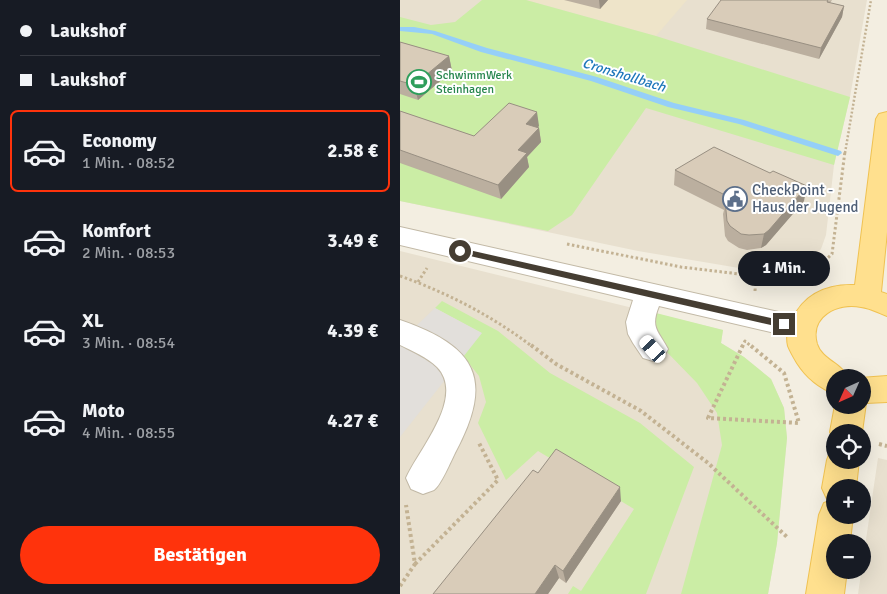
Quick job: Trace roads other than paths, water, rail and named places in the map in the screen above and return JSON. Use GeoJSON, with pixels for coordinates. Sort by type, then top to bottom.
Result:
{"type":"FeatureCollection","features":[{"type":"Feature","properties":{"kind":"main road"},"geometry":{"type":"LineString","coordinates":[[826,374],[813,364],[806,352],[801,340],[801,328],[805,317],[813,307],[824,300],[836,296],[877,301],[887,119]]}},
{"type":"Feature","properties":{"kind":"main road"},"geometry":{"type":"LineString","coordinates":[[871,390],[887,389]]}},
{"type":"Feature","properties":{"kind":"main road"},"geometry":{"type":"LineString","coordinates":[[825,594],[835,524]]}},
{"type":"Feature","properties":{"kind":"street"},"geometry":{"type":"LineString","coordinates":[[400,236],[801,328]]}},
{"type":"Feature","properties":{"kind":"street"},"geometry":{"type":"LineString","coordinates":[[650,293],[639,327],[644,338],[653,349]]}},
{"type":"Feature","properties":{"kind":"street"},"geometry":{"type":"LineString","coordinates":[[400,332],[447,358],[457,370],[463,387],[461,406],[414,490]]}},
{"type":"Feature","properties":{"kind":"waterway","name":"Cronshollbach"},"geometry":{"type":"LineString","coordinates":[[400,29],[433,32],[484,50],[594,79],[671,105],[741,122],[838,153]]}},
{"type":"Feature","properties":{"kind":"place","name":"SchwimmWerk Steinhagen"},"geometry":{"type":"Point","coordinates":[419,82]}},
{"type":"Feature","properties":{"kind":"place","name":"CheckPoint - Haus der Jugend"},"geometry":{"type":"Point","coordinates":[735,199]}}]}
